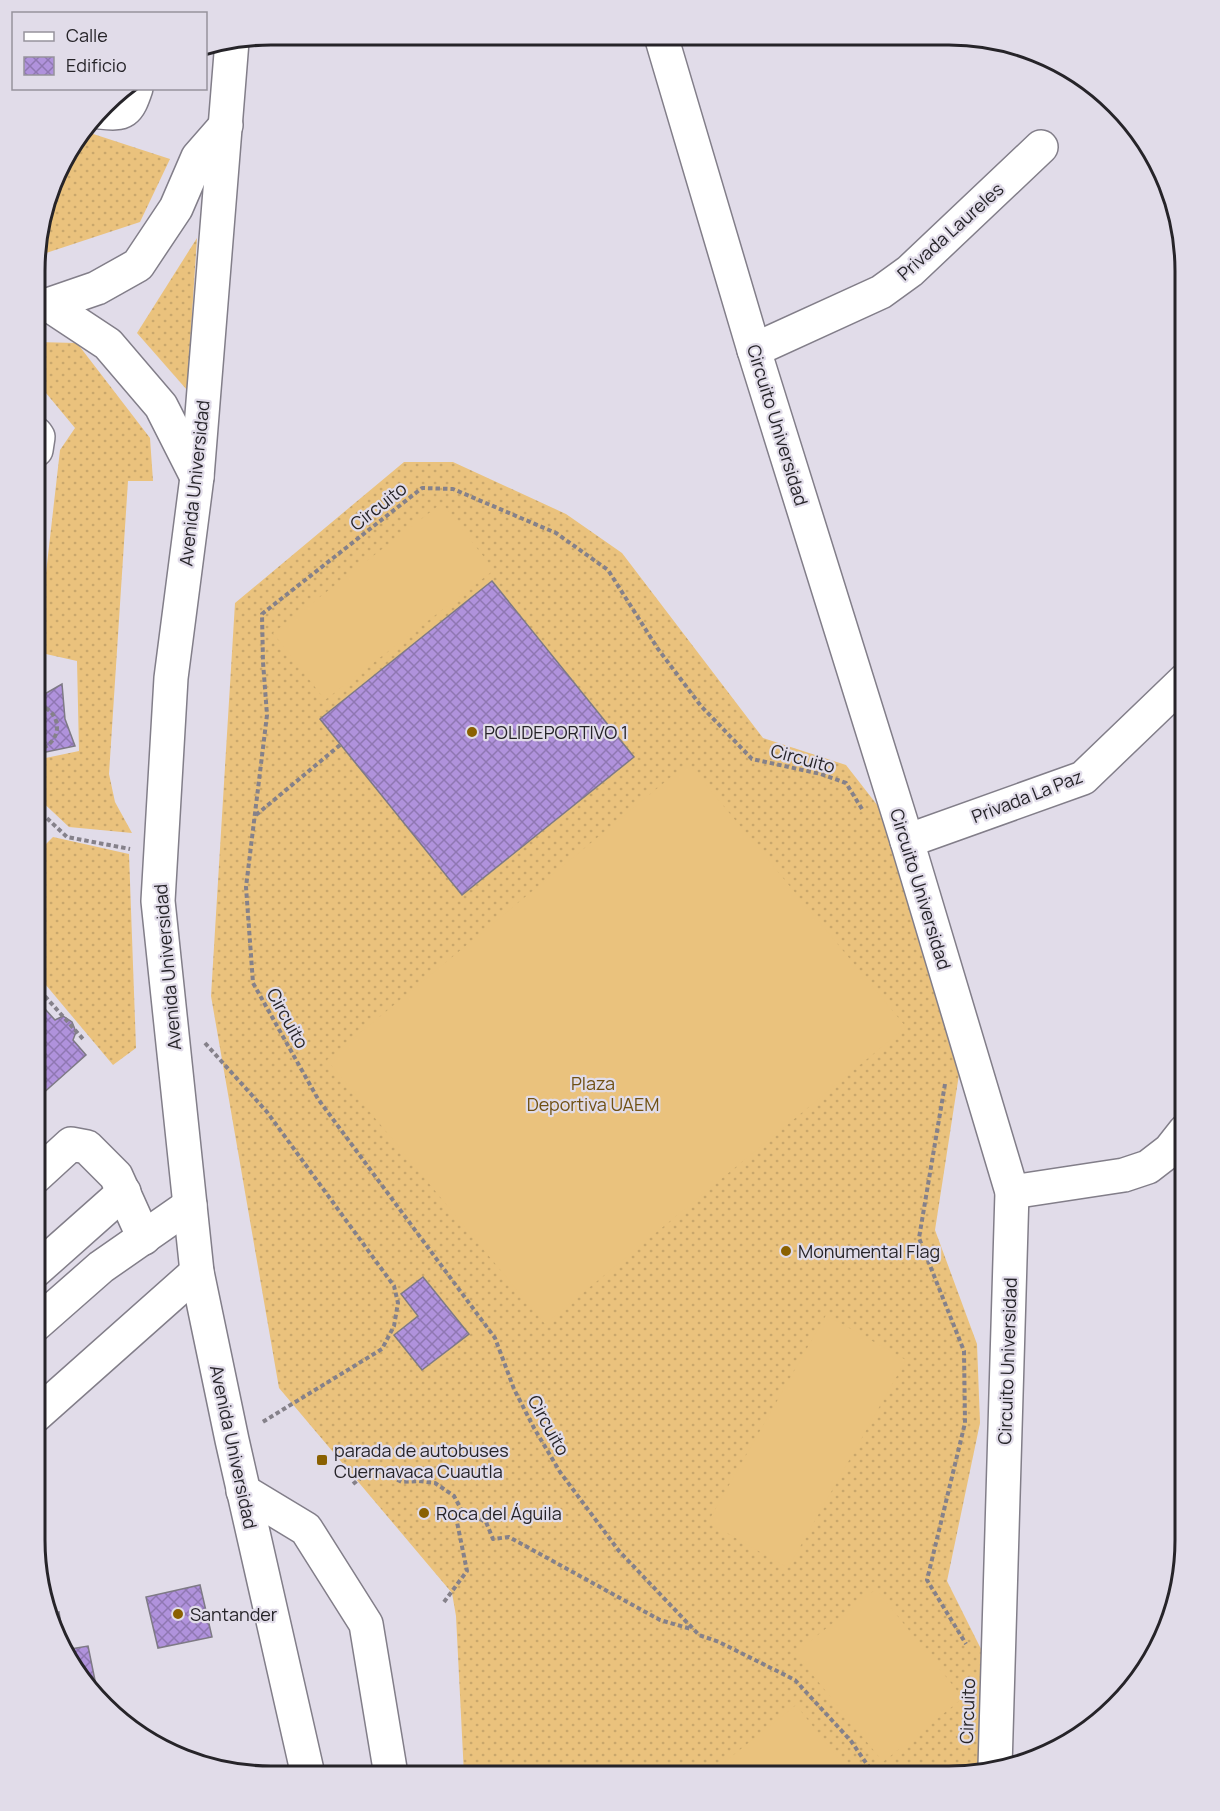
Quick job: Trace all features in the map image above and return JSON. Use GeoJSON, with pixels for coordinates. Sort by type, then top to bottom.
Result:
{"type":"FeatureCollection","features":[{"type":"Feature","properties":{"kind":"street","name":"Circuito Universidad"},"geometry":{"type":"LineString","coordinates":[[667,45],[754,350],[907,841],[1012,1192],[995,1761]]}},
{"type":"Feature","properties":{"kind":"street","name":"Avenida Universidad"},"geometry":{"type":"LineString","coordinates":[[231,48],[197,477],[171,678],[158,901],[197,1272],[243,1491],[306,1766]]}},
{"type":"Feature","properties":{"kind":"street"},"geometry":{"type":"LineString","coordinates":[[109,113],[118,114],[129,107],[135,90]]}},
{"type":"Feature","properties":{"kind":"street"},"geometry":{"type":"LineString","coordinates":[[45,306],[97,288],[138,265],[176,208],[198,157],[226,125]]}},
{"type":"Feature","properties":{"kind":"street","name":"Privada Laureles"},"geometry":{"type":"LineString","coordinates":[[754,350],[881,292],[910,271],[1041,147]]}},
{"type":"Feature","properties":{"kind":"street"},"geometry":{"type":"LineString","coordinates":[[45,308],[108,344],[161,406],[197,477]]}},
{"type":"Feature","properties":{"kind":"street","name":"Privada La Paz"},"geometry":{"type":"LineString","coordinates":[[907,841],[1083,778],[1175,690]]}},
{"type":"Feature","properties":{"kind":"street"},"geometry":{"type":"LineString","coordinates":[[1012,1192],[1124,1175],[1148,1167],[1160,1159],[1175,1142]]}},
{"type":"Feature","properties":{"kind":"street"},"geometry":{"type":"LineString","coordinates":[[45,1168],[72,1144],[87,1148],[116,1176],[144,1238]]}},
{"type":"Feature","properties":{"kind":"street"},"geometry":{"type":"LineString","coordinates":[[45,1262],[124,1192]]}},
{"type":"Feature","properties":{"kind":"street"},"geometry":{"type":"LineString","coordinates":[[45,1316],[101,1268],[190,1205]]}},
{"type":"Feature","properties":{"kind":"street"},"geometry":{"type":"LineString","coordinates":[[45,1407],[197,1272]]}},
{"type":"Feature","properties":{"kind":"street"},"geometry":{"type":"LineString","coordinates":[[243,1491],[306,1529],[366,1624],[390,1766]]}},
{"type":"Feature","properties":{"kind":"path","name":"Circuito"},"geometry":{"type":"LineString","coordinates":[[864,813],[846,783],[821,774],[752,759],[701,706],[658,649],[608,570],[556,533],[453,489],[422,488],[262,614],[267,716],[246,886],[254,983],[318,1099],[495,1338],[514,1389],[560,1472],[619,1551],[699,1635],[719,1642],[795,1680],[851,1741],[868,1766]]}},
{"type":"Feature","properties":{"kind":"path"},"geometry":{"type":"LineString","coordinates":[[45,708],[53,714],[57,721],[57,729],[51,743],[45,748]]}},
{"type":"Feature","properties":{"kind":"path"},"geometry":{"type":"LineString","coordinates":[[255,816],[340,745]]}},
{"type":"Feature","properties":{"kind":"path"},"geometry":{"type":"LineString","coordinates":[[45,816],[67,837],[134,850]]}},
{"type":"Feature","properties":{"kind":"path"},"geometry":{"type":"LineString","coordinates":[[45,995],[83,1039]]}},
{"type":"Feature","properties":{"kind":"path"},"geometry":{"type":"LineString","coordinates":[[168,1002],[267,1112],[394,1286],[398,1303],[394,1326],[382,1349],[232,1440]]}},
{"type":"Feature","properties":{"kind":"path"},"geometry":{"type":"LineString","coordinates":[[946,1080],[919,1238],[964,1351],[965,1423],[927,1580],[967,1646]]}},
{"type":"Feature","properties":{"kind":"path"},"geometry":{"type":"LineString","coordinates":[[353,1484],[373,1468],[402,1482],[419,1480],[435,1483],[454,1496],[462,1511],[486,1522],[493,1539],[509,1537],[660,1620],[688,1627],[699,1635]]}},
{"type":"Feature","properties":{"kind":"path"},"geometry":{"type":"LineString","coordinates":[[444,1602],[467,1571],[457,1522],[462,1511]]}},
{"type":"Feature","properties":{"kind":"green space"},"geometry":{"type":"Polygon","coordinates":[[[92,133],[170,159],[140,222],[45,253],[49,227],[62,185],[75,158],[92,133]]]}},
{"type":"Feature","properties":{"kind":"green space"},"geometry":{"type":"Polygon","coordinates":[[[197,238],[187,390],[137,333],[197,238]]]}},
{"type":"Feature","properties":{"kind":"green space"},"geometry":{"type":"Polygon","coordinates":[[[45,342],[77,343],[150,438],[153,481],[128,481],[109,774],[115,802],[132,833],[69,827],[45,804],[45,758],[79,751],[77,661],[45,654],[45,582],[60,450],[75,428],[45,392],[45,342]]]}},
{"type":"Feature","properties":{"kind":"green space","name":"Plaza Deportiva UAEM"},"geometry":{"type":"Polygon","coordinates":[[[404,462],[453,462],[566,514],[622,553],[763,738],[846,765],[885,815],[960,1068],[935,1230],[977,1344],[980,1423],[947,1581],[991,1669],[985,1763],[964,1766],[464,1766],[456,1616],[452,1593],[279,1388],[211,996],[235,603],[404,462]]]}},
{"type":"Feature","properties":{"kind":"green space"},"geometry":{"type":"Polygon","coordinates":[[[442,503],[494,570],[325,700],[273,633],[442,503]]]}},
{"type":"Feature","properties":{"kind":"green space"},"geometry":{"type":"Polygon","coordinates":[[[688,763],[906,1027],[545,1324],[327,1060],[688,763]]]}},
{"type":"Feature","properties":{"kind":"green space"},"geometry":{"type":"Polygon","coordinates":[[[53,837],[129,854],[136,1048],[113,1065],[45,984],[45,845],[53,837]]]}},
{"type":"Feature","properties":{"kind":"green space"},"geometry":{"type":"Polygon","coordinates":[[[826,1315],[906,1360],[788,1568],[708,1522],[826,1315]]]}},
{"type":"Feature","properties":{"kind":"green space"},"geometry":{"type":"Polygon","coordinates":[[[876,1589],[963,1698],[883,1762],[795,1653],[876,1589]]]}},
{"type":"Feature","properties":{"kind":"green space"},"geometry":{"type":"Polygon","coordinates":[[[796,1705],[842,1763],[838,1766],[720,1766],[796,1705]]]}},
{"type":"Feature","properties":{"kind":"building","name":"POLIDEPORTIVO 1"},"geometry":{"type":"Polygon","coordinates":[[[492,581],[634,757],[462,895],[320,719],[492,581]]]}},
{"type":"Feature","properties":{"kind":"building"},"geometry":{"type":"Polygon","coordinates":[[[62,684],[65,719],[75,746],[45,752],[45,694],[62,684]]]}},
{"type":"Feature","properties":{"kind":"building"},"geometry":{"type":"Polygon","coordinates":[[[45,1009],[55,1020],[63,1016],[72,1022],[76,1032],[73,1040],[86,1055],[45,1091],[45,1009]]]}},
{"type":"Feature","properties":{"kind":"building"},"geometry":{"type":"Polygon","coordinates":[[[423,1277],[469,1334],[422,1370],[394,1335],[418,1316],[401,1294],[423,1277]]]}},
{"type":"Feature","properties":{"kind":"building","name":"Santander"},"geometry":{"type":"Polygon","coordinates":[[[200,1585],[212,1637],[158,1648],[146,1597],[200,1585]]]}},
{"type":"Feature","properties":{"kind":"building"},"geometry":{"type":"Polygon","coordinates":[[[88,1646],[95,1682],[83,1666],[73,1649],[88,1646]]]}},
{"type":"Feature","properties":{"kind":"place","name":"POLIDEPORTIVO 1"},"geometry":{"type":"Point","coordinates":[472,732]}},
{"type":"Feature","properties":{"kind":"place","name":"Monumental Flag"},"geometry":{"type":"Point","coordinates":[786,1251]}},
{"type":"Feature","properties":{"kind":"place","name":"parada de autobuses Cuernavaca Cuautla"},"geometry":{"type":"Point","coordinates":[322,1460]}},
{"type":"Feature","properties":{"kind":"place","name":"Roca del Águila"},"geometry":{"type":"Point","coordinates":[424,1513]}},
{"type":"Feature","properties":{"kind":"place","name":"Santander"},"geometry":{"type":"Point","coordinates":[178,1614]}}]}
